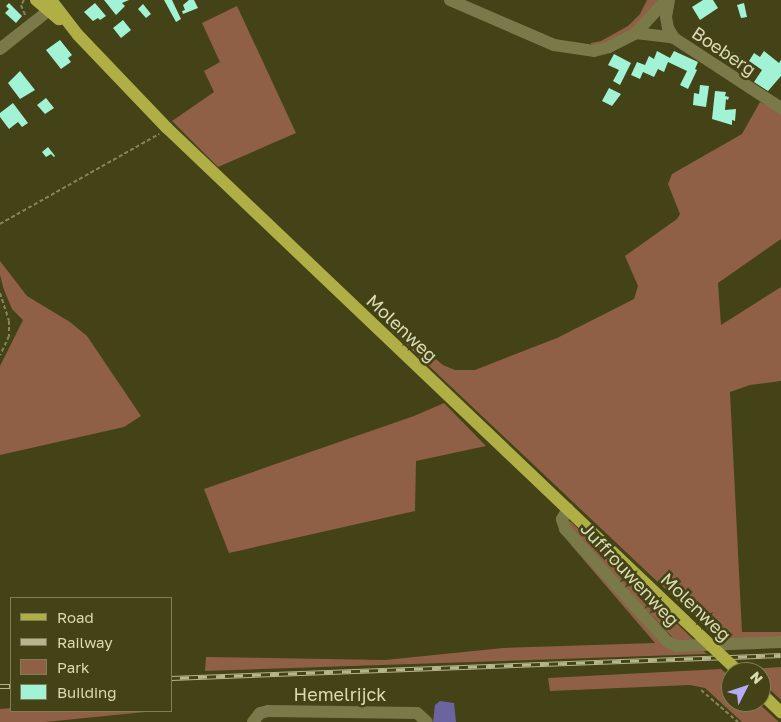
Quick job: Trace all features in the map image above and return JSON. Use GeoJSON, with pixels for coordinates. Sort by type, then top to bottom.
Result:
{"type":"FeatureCollection","features":[{"type":"Feature","properties":{"kind":"main road"},"geometry":{"type":"LineString","coordinates":[[36,0],[78,35]]}},
{"type":"Feature","properties":{"kind":"main road","name":"Molenweg"},"geometry":{"type":"LineString","coordinates":[[51,0],[78,35],[167,128],[728,662]]}},
{"type":"Feature","properties":{"kind":"main road"},"geometry":{"type":"LineString","coordinates":[[771,702],[781,712]]}},
{"type":"Feature","properties":{"kind":"street","name":"Boeberg"},"geometry":{"type":"LineString","coordinates":[[450,0],[525,33],[567,48],[594,50],[609,48],[636,33],[668,0]]}},
{"type":"Feature","properties":{"kind":"street","name":"Boeberg"},"geometry":{"type":"LineString","coordinates":[[668,0],[666,17],[668,28],[674,38]]}},
{"type":"Feature","properties":{"kind":"street"},"geometry":{"type":"LineString","coordinates":[[0,49],[43,15]]}},
{"type":"Feature","properties":{"kind":"street","name":"Boeberg"},"geometry":{"type":"LineString","coordinates":[[636,33],[674,38],[781,108]]}},
{"type":"Feature","properties":{"kind":"street","name":"Juffrouwenweg"},"geometry":{"type":"LineString","coordinates":[[568,510],[562,519],[565,529],[668,642],[677,646],[781,642]]}},
{"type":"Feature","properties":{"kind":"street","name":"Hemelrijck"},"geometry":{"type":"LineString","coordinates":[[253,722],[260,713],[268,711],[417,713],[427,722]]}},
{"type":"Feature","properties":{"kind":"path"},"geometry":{"type":"LineString","coordinates":[[24,0],[21,5],[22,10],[33,24]]}},
{"type":"Feature","properties":{"kind":"path"},"geometry":{"type":"LineString","coordinates":[[0,224],[167,128]]}},
{"type":"Feature","properties":{"kind":"path"},"geometry":{"type":"LineString","coordinates":[[0,293],[9,321],[9,336],[0,355]]}},
{"type":"Feature","properties":{"kind":"path"},"geometry":{"type":"LineString","coordinates":[[700,690],[738,722]]}},
{"type":"Feature","properties":{"kind":"green space"},"geometry":{"type":"Polygon","coordinates":[[[647,0],[661,0],[627,36],[592,47],[591,43],[601,41],[628,26],[640,14],[647,0]]]}},
{"type":"Feature","properties":{"kind":"green space"},"geometry":{"type":"Polygon","coordinates":[[[237,6],[296,133],[218,167],[172,121],[214,92],[204,71],[220,62],[202,23],[237,6]]]}},
{"type":"Feature","properties":{"kind":"green space"},"geometry":{"type":"Polygon","coordinates":[[[760,102],[781,113],[781,239],[718,283],[721,325],[781,287],[781,381],[750,385],[730,392],[742,632],[781,632],[781,638],[717,638],[392,331],[395,325],[443,365],[455,370],[475,370],[557,338],[634,299],[638,286],[625,256],[677,219],[680,214],[668,184],[672,174],[742,134],[760,102]]]}},
{"type":"Feature","properties":{"kind":"green space"},"geometry":{"type":"Polygon","coordinates":[[[0,261],[27,296],[70,322],[87,336],[141,416],[124,427],[0,455],[0,366],[23,320],[12,309],[4,290],[0,275],[0,261]]]}},
{"type":"Feature","properties":{"kind":"green space"},"geometry":{"type":"Polygon","coordinates":[[[444,403],[486,446],[416,461],[415,511],[229,553],[204,489],[414,416],[444,403]]]}},
{"type":"Feature","properties":{"kind":"green space"},"geometry":{"type":"Polygon","coordinates":[[[569,521],[694,640],[677,642],[569,529],[569,521]]]}},
{"type":"Feature","properties":{"kind":"green space"},"geometry":{"type":"Polygon","coordinates":[[[574,543],[662,641],[701,649],[707,654],[205,671],[206,657],[385,660],[503,648],[655,643],[571,545],[574,543]]]}},
{"type":"Feature","properties":{"kind":"green space"},"geometry":{"type":"Polygon","coordinates":[[[781,667],[781,700],[771,690],[771,668],[781,667]]]}},
{"type":"Feature","properties":{"kind":"green space"},"geometry":{"type":"Polygon","coordinates":[[[721,669],[721,703],[705,688],[690,685],[550,691],[548,678],[721,669]]]}},
{"type":"Feature","properties":{"kind":"green space"},"geometry":{"type":"Polygon","coordinates":[[[10,708],[10,712],[145,712],[45,722],[0,722],[0,709],[10,708]]]}},
{"type":"Feature","properties":{"kind":"green space"},"geometry":{"type":"Polygon","coordinates":[[[731,712],[768,712],[779,722],[742,722],[731,712]]]}},
{"type":"Feature","properties":{"kind":"shaded area"},"geometry":{"type":"Polygon","coordinates":[[[440,701],[454,703],[456,722],[433,722],[435,705],[440,701]]]}},
{"type":"Feature","properties":{"kind":"building"},"geometry":{"type":"Polygon","coordinates":[[[104,0],[129,0],[122,3],[125,6],[116,15],[104,0]]]}},
{"type":"Feature","properties":{"kind":"building"},"geometry":{"type":"Polygon","coordinates":[[[164,0],[172,0],[181,19],[176,22],[164,0]]]}},
{"type":"Feature","properties":{"kind":"building"},"geometry":{"type":"Polygon","coordinates":[[[189,0],[194,0],[198,8],[183,14],[182,11],[185,10],[183,5],[189,0]]]}},
{"type":"Feature","properties":{"kind":"building"},"geometry":{"type":"Polygon","coordinates":[[[703,0],[713,0],[718,8],[700,20],[692,7],[703,0]]]}},
{"type":"Feature","properties":{"kind":"building"},"geometry":{"type":"Polygon","coordinates":[[[9,3],[22,16],[16,23],[5,13],[9,9],[6,6],[9,3]]]}},
{"type":"Feature","properties":{"kind":"building"},"geometry":{"type":"Polygon","coordinates":[[[95,3],[106,16],[100,20],[98,18],[93,21],[84,12],[95,3]]]}},
{"type":"Feature","properties":{"kind":"building"},"geometry":{"type":"Polygon","coordinates":[[[744,3],[747,17],[741,18],[737,5],[744,3]]]}},
{"type":"Feature","properties":{"kind":"building"},"geometry":{"type":"Polygon","coordinates":[[[143,4],[151,14],[146,18],[138,9],[143,4]]]}},
{"type":"Feature","properties":{"kind":"building"},"geometry":{"type":"Polygon","coordinates":[[[123,20],[131,30],[121,38],[113,28],[123,20]]]}},
{"type":"Feature","properties":{"kind":"building"},"geometry":{"type":"Polygon","coordinates":[[[710,39],[731,53],[745,59],[738,68],[712,53],[706,45],[710,39]]]}},
{"type":"Feature","properties":{"kind":"building"},"geometry":{"type":"Polygon","coordinates":[[[60,40],[72,55],[68,58],[71,62],[61,69],[46,50],[60,40]]]}},
{"type":"Feature","properties":{"kind":"building"},"geometry":{"type":"Polygon","coordinates":[[[657,51],[670,58],[674,51],[698,62],[695,69],[697,70],[688,89],[680,85],[687,71],[668,62],[664,72],[658,69],[654,77],[643,72],[640,79],[631,75],[637,62],[645,65],[649,56],[654,59],[657,51]]]}},
{"type":"Feature","properties":{"kind":"building"},"geometry":{"type":"Polygon","coordinates":[[[764,51],[779,63],[781,60],[781,76],[768,91],[754,82],[762,70],[749,61],[754,53],[760,57],[764,51]]]}},
{"type":"Feature","properties":{"kind":"building"},"geometry":{"type":"Polygon","coordinates":[[[614,54],[631,63],[620,85],[613,81],[619,70],[608,65],[614,54]]]}},
{"type":"Feature","properties":{"kind":"building"},"geometry":{"type":"Polygon","coordinates":[[[20,71],[35,90],[20,99],[8,83],[20,71]]]}},
{"type":"Feature","properties":{"kind":"building"},"geometry":{"type":"Polygon","coordinates":[[[700,85],[709,86],[706,107],[693,105],[694,93],[699,94],[700,85]]]}},
{"type":"Feature","properties":{"kind":"building"},"geometry":{"type":"Polygon","coordinates":[[[609,88],[621,94],[612,106],[602,101],[609,88]]]}},
{"type":"Feature","properties":{"kind":"building"},"geometry":{"type":"Polygon","coordinates":[[[715,91],[726,92],[725,96],[729,97],[728,100],[726,99],[725,110],[736,109],[735,121],[732,120],[732,125],[712,119],[715,91]]]}},
{"type":"Feature","properties":{"kind":"building"},"geometry":{"type":"Polygon","coordinates":[[[46,98],[54,108],[45,114],[37,105],[46,98]]]}},
{"type":"Feature","properties":{"kind":"building"},"geometry":{"type":"Polygon","coordinates":[[[13,103],[28,123],[22,127],[18,122],[9,129],[0,117],[0,113],[13,103]]]}},
{"type":"Feature","properties":{"kind":"building"},"geometry":{"type":"Polygon","coordinates":[[[48,147],[54,157],[51,154],[46,157],[42,152],[48,147]]]}},
{"type":"Feature","properties":{"kind":"railway"},"geometry":{"type":"LineString","coordinates":[[172,678],[781,655]]}},
{"type":"Feature","properties":{"kind":"railway"},"geometry":{"type":"LineString","coordinates":[[0,686],[10,686]]}}]}
